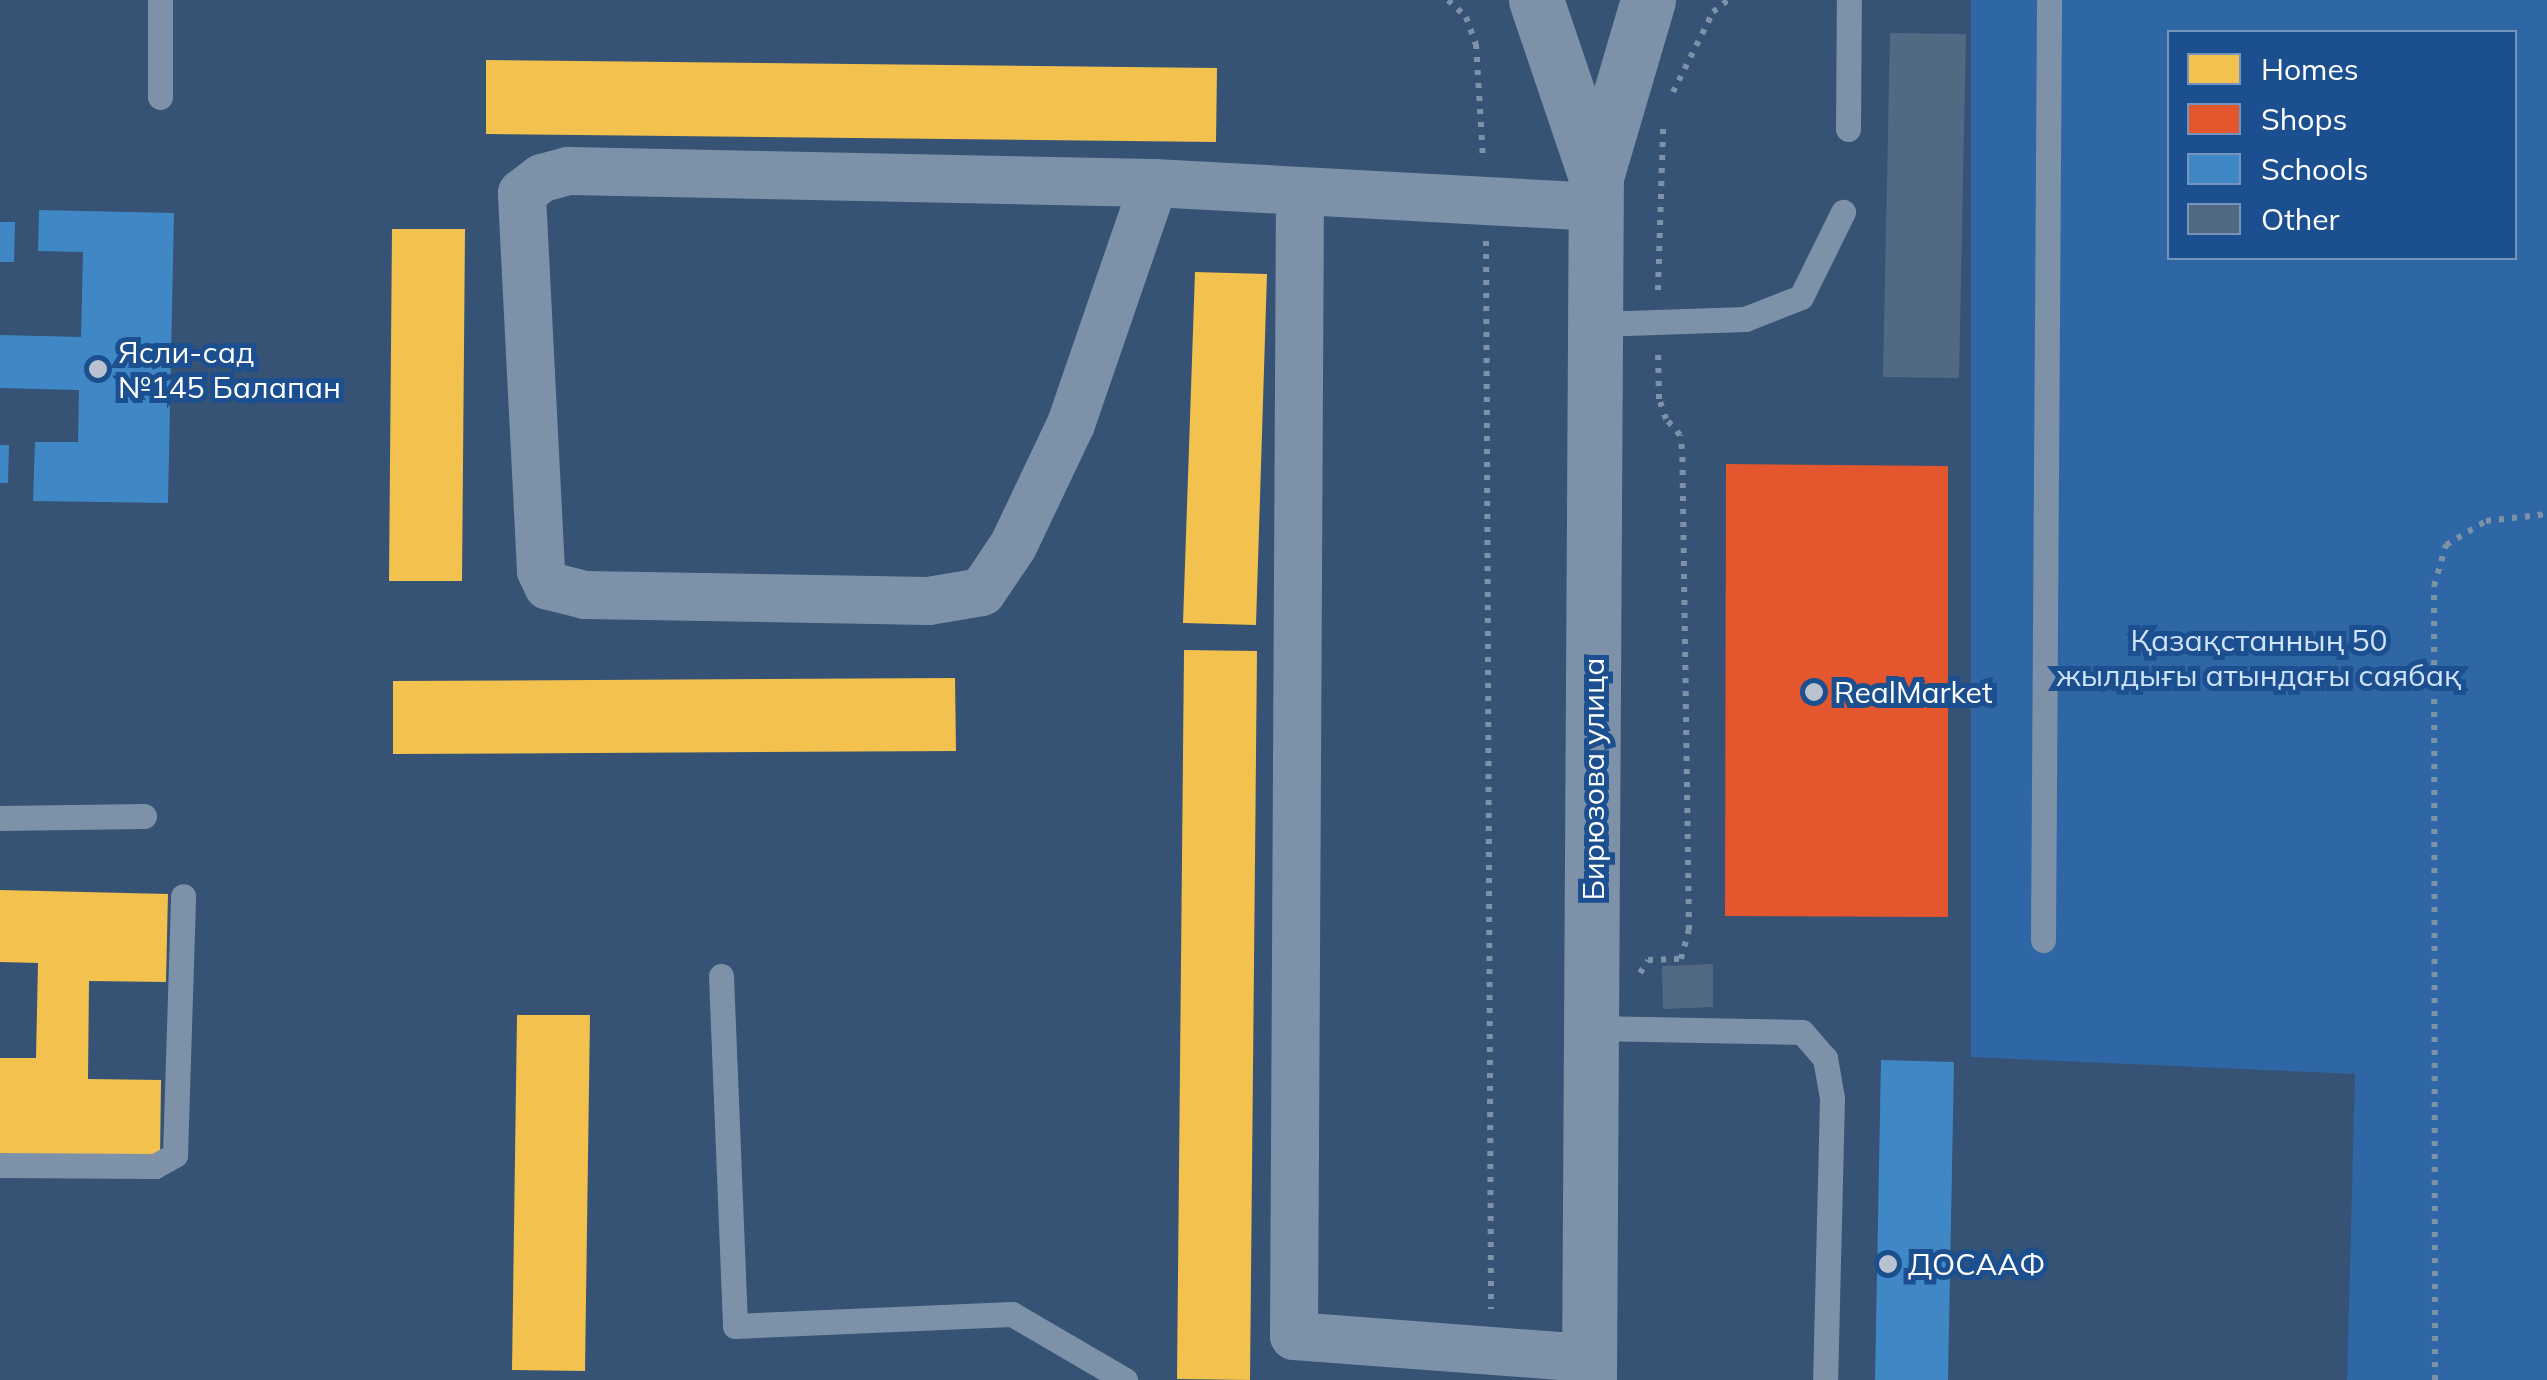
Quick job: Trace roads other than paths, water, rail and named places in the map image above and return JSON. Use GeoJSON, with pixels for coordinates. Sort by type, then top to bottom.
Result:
{"type":"FeatureCollection","features":[{"type":"Feature","properties":{"kind":"street","name":"Бирюзова улица"},"geometry":{"type":"LineString","coordinates":[[1536,0],[1596,192]]}},
{"type":"Feature","properties":{"kind":"street","name":"Бирюзова улица"},"geometry":{"type":"LineString","coordinates":[[1589,1369],[1616,1029],[1596,324],[1596,192],[1648,0]]}},
{"type":"Feature","properties":{"kind":"street"},"geometry":{"type":"LineString","coordinates":[[1154,183],[1071,424],[1013,546],[982,592],[956,600],[910,601],[585,595],[548,586],[541,570],[522,193],[530,184],[568,171],[1154,183],[1486,201],[1596,192]]}},
{"type":"Feature","properties":{"kind":"street"},"geometry":{"type":"LineString","coordinates":[[1300,192],[1294,1336],[1492,1350],[1589,1369]]}},
{"type":"Feature","properties":{"kind":"lane"},"geometry":{"type":"LineString","coordinates":[[160,0],[160,97]]}},
{"type":"Feature","properties":{"kind":"lane"},"geometry":{"type":"LineString","coordinates":[[1848,129],[1849,0]]}},
{"type":"Feature","properties":{"kind":"lane"},"geometry":{"type":"LineString","coordinates":[[2044,940],[2049,0]]}},
{"type":"Feature","properties":{"kind":"lane"},"geometry":{"type":"LineString","coordinates":[[1596,324],[1744,319],[1801,297],[1844,212]]}},
{"type":"Feature","properties":{"kind":"lane"},"geometry":{"type":"LineString","coordinates":[[0,818],[144,816]]}},
{"type":"Feature","properties":{"kind":"lane"},"geometry":{"type":"LineString","coordinates":[[0,1165],[155,1166],[175,1154],[183,896]]}},
{"type":"Feature","properties":{"kind":"lane"},"geometry":{"type":"LineString","coordinates":[[721,976],[735,1326],[1012,1314],[1125,1380]]}},
{"type":"Feature","properties":{"kind":"lane"},"geometry":{"type":"LineString","coordinates":[[1616,1029],[1802,1032],[1825,1058],[1832,1098],[1825,1380]]}},
{"type":"Feature","properties":{"kind":"place","name":"Ясли-сад №145 Балапан"},"geometry":{"type":"Point","coordinates":[98,369]}},
{"type":"Feature","properties":{"kind":"place","name":"RealMarket"},"geometry":{"type":"Point","coordinates":[1814,692]}},
{"type":"Feature","properties":{"kind":"place","name":"ДОСААФ"},"geometry":{"type":"Point","coordinates":[1888,1264]}},
{"type":"Feature","properties":{"kind":"park label","name":"Қазақстанның 50 жылдығы атындағы саябақ"},"geometry":{"type":"Point","coordinates":[2259,657]}}]}
